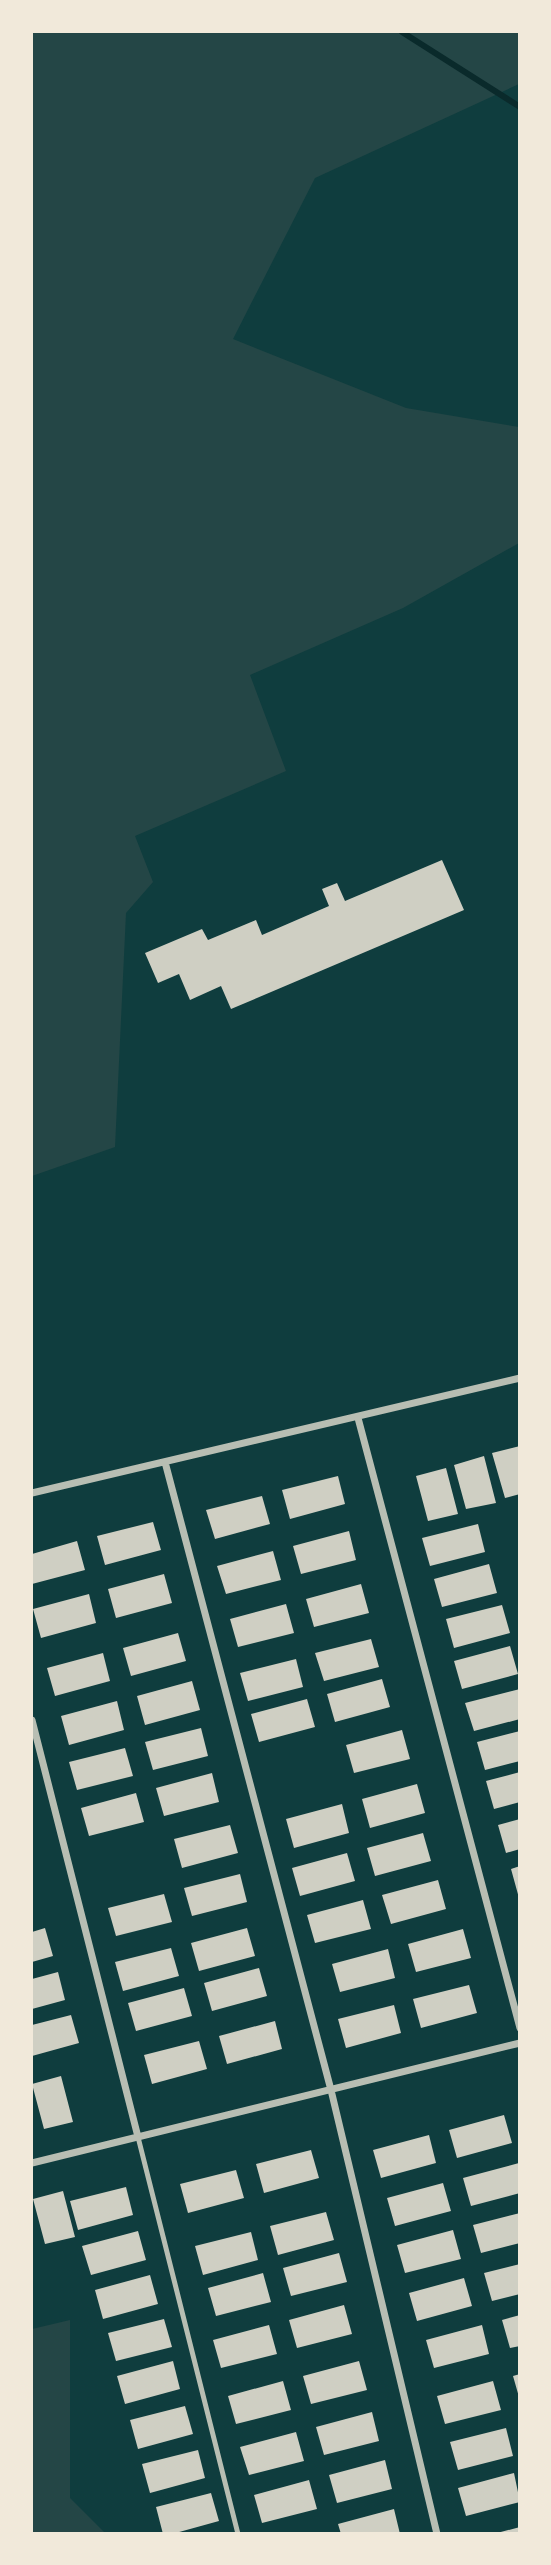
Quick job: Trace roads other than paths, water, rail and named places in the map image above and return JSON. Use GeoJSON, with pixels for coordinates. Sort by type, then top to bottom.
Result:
{"type":"FeatureCollection","features":[{"type":"Feature","properties":{"kind":"street"},"geometry":{"type":"LineString","coordinates":[[32,1493],[520,1378]]}},
{"type":"Feature","properties":{"kind":"street"},"geometry":{"type":"LineString","coordinates":[[358,1418],[520,2028]]}},
{"type":"Feature","properties":{"kind":"street"},"geometry":{"type":"LineString","coordinates":[[165,1462],[331,2090],[437,2533]]}},
{"type":"Feature","properties":{"kind":"street"},"geometry":{"type":"LineString","coordinates":[[32,1720],[138,2137]]}},
{"type":"Feature","properties":{"kind":"street"},"geometry":{"type":"LineString","coordinates":[[32,2163],[520,2043]]}},
{"type":"Feature","properties":{"kind":"lane"},"geometry":{"type":"LineString","coordinates":[[138,2137],[238,2533]]}},
{"type":"Feature","properties":{"kind":"waterway"},"geometry":{"type":"LineString","coordinates":[[402,32],[520,107]]}}]}
